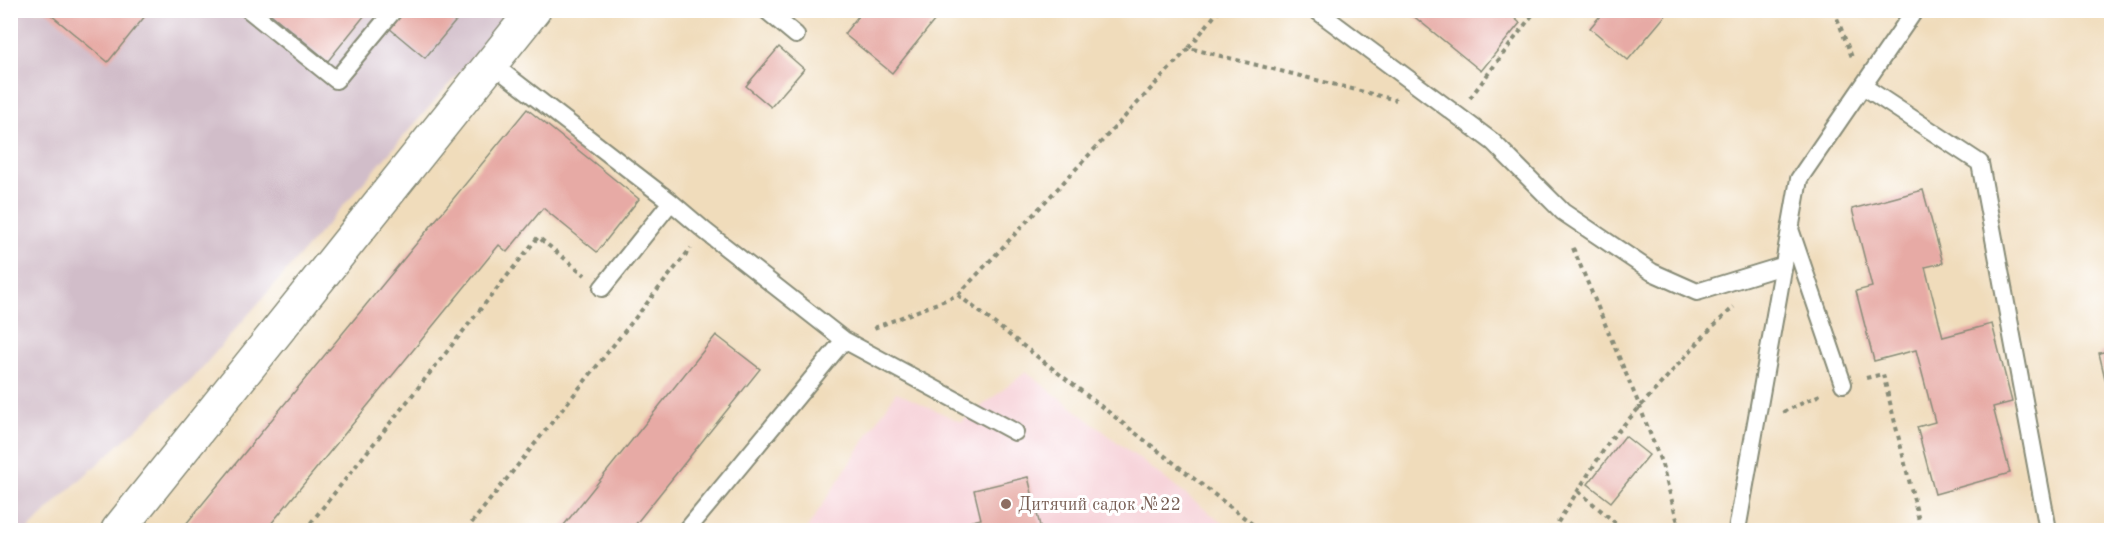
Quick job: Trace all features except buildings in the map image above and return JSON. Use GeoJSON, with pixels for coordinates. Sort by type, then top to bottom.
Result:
{"type":"FeatureCollection","features":[{"type":"Feature","properties":{"kind":"street"},"geometry":{"type":"LineString","coordinates":[[118,531],[534,10]]}},
{"type":"Feature","properties":{"kind":"lane"},"geometry":{"type":"LineString","coordinates":[[249,10],[336,80],[394,10]]}},
{"type":"Feature","properties":{"kind":"lane"},"geometry":{"type":"LineString","coordinates":[[766,10],[796,35]]}},
{"type":"Feature","properties":{"kind":"lane"},"geometry":{"type":"LineString","coordinates":[[1316,10],[1493,142],[1563,212],[1652,272],[1697,292],[1782,266]]}},
{"type":"Feature","properties":{"kind":"lane"},"geometry":{"type":"LineString","coordinates":[[1737,531],[1799,179],[1915,10]]}},
{"type":"Feature","properties":{"kind":"lane"},"geometry":{"type":"LineString","coordinates":[[492,64],[671,202],[844,340],[1015,432]]}},
{"type":"Feature","properties":{"kind":"lane"},"geometry":{"type":"LineString","coordinates":[[1863,86],[1980,163],[2049,531]]}},
{"type":"Feature","properties":{"kind":"lane"},"geometry":{"type":"LineString","coordinates":[[602,288],[671,202]]}},
{"type":"Feature","properties":{"kind":"lane"},"geometry":{"type":"LineString","coordinates":[[1790,228],[1843,384]]}},
{"type":"Feature","properties":{"kind":"lane"},"geometry":{"type":"LineString","coordinates":[[687,531],[844,340]]}},
{"type":"Feature","properties":{"kind":"path"},"geometry":{"type":"LineString","coordinates":[[844,340],[958,295],[1189,48],[1219,10]]}},
{"type":"Feature","properties":{"kind":"path"},"geometry":{"type":"LineString","coordinates":[[1456,116],[1536,10]]}},
{"type":"Feature","properties":{"kind":"path"},"geometry":{"type":"LineString","coordinates":[[1834,10],[1863,86]]}},
{"type":"Feature","properties":{"kind":"path"},"geometry":{"type":"LineString","coordinates":[[1189,48],[1398,101]]}},
{"type":"Feature","properties":{"kind":"path"},"geometry":{"type":"LineString","coordinates":[[466,531],[705,231]]}},
{"type":"Feature","properties":{"kind":"path"},"geometry":{"type":"LineString","coordinates":[[305,531],[538,237],[602,288]]}},
{"type":"Feature","properties":{"kind":"path"},"geometry":{"type":"LineString","coordinates":[[1570,241],[1640,407],[1662,465],[1680,531]]}},
{"type":"Feature","properties":{"kind":"path"},"geometry":{"type":"LineString","coordinates":[[958,295],[1260,531]]}},
{"type":"Feature","properties":{"kind":"path"},"geometry":{"type":"LineString","coordinates":[[1552,531],[1610,440],[1713,326],[1739,303]]}},
{"type":"Feature","properties":{"kind":"path"},"geometry":{"type":"LineString","coordinates":[[1755,425],[1843,384],[1883,374],[1921,529],[1930,531]]}},
{"type":"Feature","properties":{"kind":"path"},"geometry":{"type":"LineString","coordinates":[[1578,491],[1624,531]]}},
{"type":"Feature","properties":{"kind":"shaded area"},"geometry":{"type":"Polygon","coordinates":[[[10,11],[513,11],[194,377],[60,498],[28,530],[10,530],[10,11]]]}},
{"type":"Feature","properties":{"kind":"shaded area"},"geometry":{"type":"Polygon","coordinates":[[[1026,372],[1232,530],[806,530],[896,392],[961,422],[1026,372]]]}},
{"type":"Feature","properties":{"kind":"place","name":"Дитячий садок №22"},"geometry":{"type":"Point","coordinates":[1006,504]}}]}
